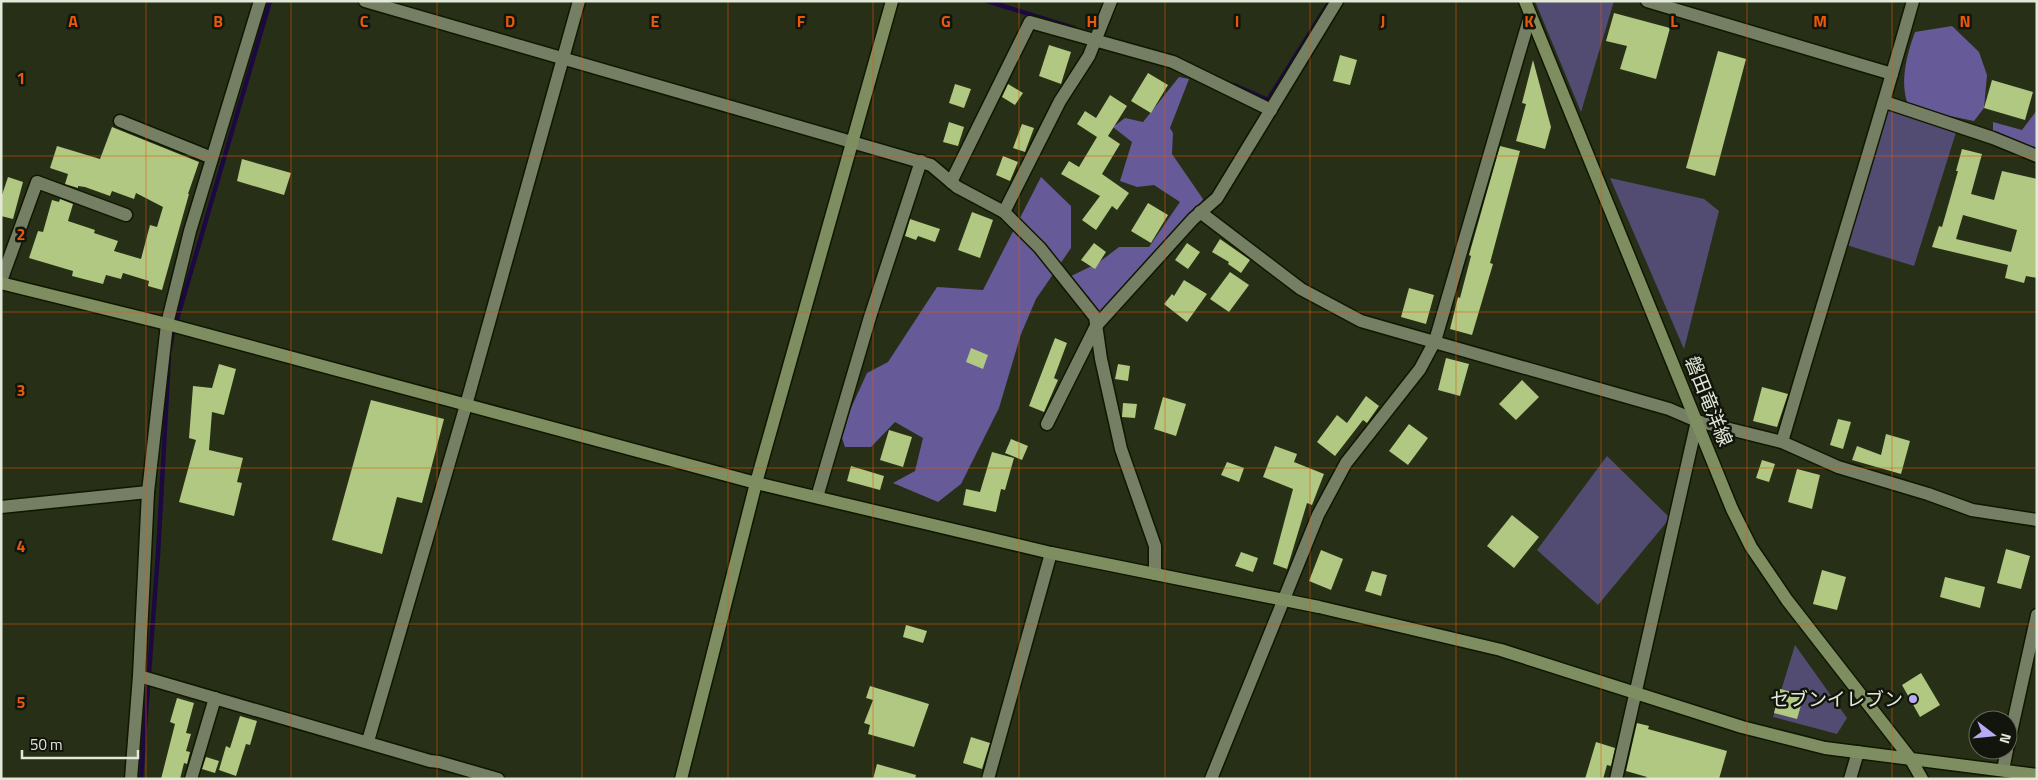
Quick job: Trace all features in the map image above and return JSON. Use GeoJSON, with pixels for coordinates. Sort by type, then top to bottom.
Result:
{"type":"FeatureCollection","features":[{"type":"Feature","properties":{"kind":"street"},"geometry":{"type":"LineString","coordinates":[[131,779],[145,678],[148,492],[166,324],[190,231],[260,1]]}},
{"type":"Feature","properties":{"kind":"street"},"geometry":{"type":"LineString","coordinates":[[364,1],[921,161],[931,165],[957,187],[1004,212],[1040,248],[1095,317],[1120,449],[1155,546],[1155,574]]}},
{"type":"Feature","properties":{"kind":"street"},"geometry":{"type":"LineString","coordinates":[[368,741],[466,404],[579,1]]}},
{"type":"Feature","properties":{"kind":"street"},"geometry":{"type":"LineString","coordinates":[[681,779],[756,483],[892,1]]}},
{"type":"Feature","properties":{"kind":"street"},"geometry":{"type":"LineString","coordinates":[[1004,212],[1060,101],[1090,56],[1111,1]]}},
{"type":"Feature","properties":{"kind":"street"},"geometry":{"type":"LineString","coordinates":[[1047,424],[1096,326],[1200,212],[1217,198],[1337,1]]}},
{"type":"Feature","properties":{"kind":"street","name":"磐田竜洋線"},"geometry":{"type":"LineString","coordinates":[[1524,1],[1732,509],[1751,548],[1787,600],[1910,758],[1922,779]]}},
{"type":"Feature","properties":{"kind":"street"},"geometry":{"type":"LineString","coordinates":[[1647,1],[1892,74]]}},
{"type":"Feature","properties":{"kind":"street"},"geometry":{"type":"LineString","coordinates":[[1782,442],[1838,249],[1885,102],[1913,1]]}},
{"type":"Feature","properties":{"kind":"street"},"geometry":{"type":"LineString","coordinates":[[1211,779],[1318,515],[1346,463],[1420,369],[1435,341],[1530,16]]}},
{"type":"Feature","properties":{"kind":"street"},"geometry":{"type":"LineString","coordinates":[[951,182],[1030,22],[1173,62],[1271,110]]}},
{"type":"Feature","properties":{"kind":"street"},"geometry":{"type":"LineString","coordinates":[[1885,102],[1993,138],[2037,156]]}},
{"type":"Feature","properties":{"kind":"street"},"geometry":{"type":"LineString","coordinates":[[120,121],[212,158]]}},
{"type":"Feature","properties":{"kind":"street"},"geometry":{"type":"LineString","coordinates":[[817,497],[866,329],[921,161]]}},
{"type":"Feature","properties":{"kind":"street"},"geometry":{"type":"LineString","coordinates":[[126,215],[37,182],[1,282],[184,328],[756,483],[1051,553],[1283,600],[1501,650],[1742,727],[1825,748],[2037,775]]}},
{"type":"Feature","properties":{"kind":"street"},"geometry":{"type":"LineString","coordinates":[[1200,212],[1301,289],[1361,321],[1669,408],[1697,421],[1782,442],[1838,467],[1928,494],[1972,510],[2037,520]]}},
{"type":"Feature","properties":{"kind":"street"},"geometry":{"type":"LineString","coordinates":[[1616,779],[1697,421]]}},
{"type":"Feature","properties":{"kind":"street"},"geometry":{"type":"LineString","coordinates":[[1,507],[148,492]]}},
{"type":"Feature","properties":{"kind":"street"},"geometry":{"type":"LineString","coordinates":[[988,779],[1051,553]]}},
{"type":"Feature","properties":{"kind":"street"},"geometry":{"type":"LineString","coordinates":[[2017,710],[2034,639],[2037,615]]}},
{"type":"Feature","properties":{"kind":"street"},"geometry":{"type":"LineString","coordinates":[[145,678],[498,779]]}},
{"type":"Feature","properties":{"kind":"street"},"geometry":{"type":"LineString","coordinates":[[191,779],[215,698]]}},
{"type":"Feature","properties":{"kind":"street"},"geometry":{"type":"LineString","coordinates":[[1850,779],[1858,752]]}},
{"type":"Feature","properties":{"kind":"street"},"geometry":{"type":"LineString","coordinates":[[2003,770],[2005,760]]}},
{"type":"Feature","properties":{"kind":"shaded area"},"geometry":{"type":"Polygon","coordinates":[[[1535,1],[1614,1],[1581,112],[1535,1]]]}},
{"type":"Feature","properties":{"kind":"shaded area"},"geometry":{"type":"Polygon","coordinates":[[[1952,26],[1979,52],[1987,75],[1984,108],[1974,121],[1950,116],[1924,115],[1911,111],[1907,102],[1904,82],[1906,62],[1915,32],[1952,26]]]}},
{"type":"Feature","properties":{"kind":"shaded area"},"geometry":{"type":"Polygon","coordinates":[[[1179,77],[1189,79],[1170,128],[1173,133],[1172,154],[1203,199],[1196,216],[1101,320],[1089,297],[1065,279],[1098,263],[1119,247],[1149,247],[1180,202],[1154,185],[1137,187],[1120,181],[1132,142],[1113,127],[1125,118],[1143,122],[1179,77]]]}},
{"type":"Feature","properties":{"kind":"shaded area"},"geometry":{"type":"Polygon","coordinates":[[[1885,102],[1958,126],[1914,266],[1840,243],[1885,102]]]}},
{"type":"Feature","properties":{"kind":"shaded area"},"geometry":{"type":"Polygon","coordinates":[[[2037,110],[2037,156],[1993,138],[1993,122],[2022,130],[2037,110]]]}},
{"type":"Feature","properties":{"kind":"shaded area"},"geometry":{"type":"Polygon","coordinates":[[[1041,177],[1071,206],[1071,248],[1036,299],[1021,334],[999,408],[961,484],[938,502],[893,483],[915,471],[923,438],[895,422],[871,447],[845,447],[842,438],[851,408],[867,373],[888,362],[937,287],[983,290],[1041,177]]]}},
{"type":"Feature","properties":{"kind":"shaded area"},"geometry":{"type":"Polygon","coordinates":[[[1610,178],[1704,199],[1719,211],[1684,349],[1610,178]]]}},
{"type":"Feature","properties":{"kind":"shaded area"},"geometry":{"type":"Polygon","coordinates":[[[1607,456],[1670,518],[1598,605],[1537,550],[1607,456]]]}},
{"type":"Feature","properties":{"kind":"shaded area"},"geometry":{"type":"Polygon","coordinates":[[[1795,645],[1847,718],[1837,734],[1773,717],[1795,645]]]}},
{"type":"Feature","properties":{"kind":"building"},"geometry":{"type":"Polygon","coordinates":[[[1614,13],[1670,28],[1656,79],[1620,69],[1627,46],[1606,41],[1614,13]]]}},
{"type":"Feature","properties":{"kind":"building"},"geometry":{"type":"Polygon","coordinates":[[[1049,45],[1071,52],[1061,84],[1039,76],[1049,45]]]}},
{"type":"Feature","properties":{"kind":"building"},"geometry":{"type":"Polygon","coordinates":[[[1718,51],[1746,59],[1715,176],[1686,168],[1718,51]]]}},
{"type":"Feature","properties":{"kind":"building"},"geometry":{"type":"Polygon","coordinates":[[[1340,55],[1357,60],[1350,85],[1333,81],[1340,55]]]}},
{"type":"Feature","properties":{"kind":"building"},"geometry":{"type":"Polygon","coordinates":[[[1533,60],[1551,127],[1545,149],[1516,141],[1526,104],[1522,103],[1533,60]]]}},
{"type":"Feature","properties":{"kind":"building"},"geometry":{"type":"Polygon","coordinates":[[[1148,73],[1168,85],[1151,113],[1131,101],[1148,73]]]}},
{"type":"Feature","properties":{"kind":"building"},"geometry":{"type":"Polygon","coordinates":[[[1992,80],[2033,92],[2025,120],[1984,108],[1992,80]]]}},
{"type":"Feature","properties":{"kind":"building"},"geometry":{"type":"Polygon","coordinates":[[[955,84],[971,89],[964,108],[949,103],[955,84]]]}},
{"type":"Feature","properties":{"kind":"building"},"geometry":{"type":"Polygon","coordinates":[[[1008,84],[1023,93],[1015,105],[1002,97],[1008,84]]]}},
{"type":"Feature","properties":{"kind":"building"},"geometry":{"type":"Polygon","coordinates":[[[1110,95],[1127,106],[1108,136],[1120,144],[1102,174],[1129,193],[1117,210],[1112,206],[1096,230],[1082,220],[1100,196],[1061,174],[1069,161],[1079,167],[1097,137],[1077,124],[1085,111],[1096,118],[1110,95]]]}},
{"type":"Feature","properties":{"kind":"building"},"geometry":{"type":"Polygon","coordinates":[[[949,122],[964,127],[958,146],[943,142],[949,122]]]}},
{"type":"Feature","properties":{"kind":"building"},"geometry":{"type":"Polygon","coordinates":[[[1022,124],[1034,128],[1025,152],[1013,148],[1022,124]]]}},
{"type":"Feature","properties":{"kind":"building"},"geometry":{"type":"Polygon","coordinates":[[[112,127],[199,162],[188,194],[162,290],[148,286],[149,281],[123,273],[121,279],[106,275],[103,284],[72,276],[73,271],[29,258],[38,231],[43,232],[52,200],[59,202],[60,199],[73,204],[68,221],[95,230],[94,233],[118,241],[114,251],[141,259],[150,225],[157,227],[163,207],[136,193],[134,199],[112,191],[110,196],[85,187],[78,186],[78,188],[65,184],[68,174],[50,168],[57,146],[100,159],[112,127]]]}},
{"type":"Feature","properties":{"kind":"building"},"geometry":{"type":"Polygon","coordinates":[[[1500,146],[1520,151],[1490,263],[1493,264],[1472,335],[1450,329],[1500,146]]]}},
{"type":"Feature","properties":{"kind":"building"},"geometry":{"type":"Polygon","coordinates":[[[1962,149],[1982,154],[1971,194],[1994,200],[2002,171],[2037,179],[2037,278],[2026,276],[2024,283],[2005,278],[2008,265],[1932,247],[1939,226],[1942,227],[1958,171],[1956,171],[1962,149]],[[1963,215],[1956,239],[2011,252],[2017,230],[1963,215]]]}},
{"type":"Feature","properties":{"kind":"building"},"geometry":{"type":"Polygon","coordinates":[[[1003,156],[1018,162],[1010,181],[996,175],[1003,156]]]}},
{"type":"Feature","properties":{"kind":"building"},"geometry":{"type":"Polygon","coordinates":[[[242,159],[291,173],[284,195],[237,181],[242,159]]]}},
{"type":"Feature","properties":{"kind":"building"},"geometry":{"type":"Polygon","coordinates":[[[8,177],[23,182],[13,219],[1,216],[1,198],[8,177]]]}},
{"type":"Feature","properties":{"kind":"building"},"geometry":{"type":"Polygon","coordinates":[[[1148,203],[1168,215],[1151,243],[1131,231],[1148,203]]]}},
{"type":"Feature","properties":{"kind":"building"},"geometry":{"type":"Polygon","coordinates":[[[972,212],[993,220],[980,258],[958,250],[972,212]]]}},
{"type":"Feature","properties":{"kind":"building"},"geometry":{"type":"Polygon","coordinates":[[[910,219],[940,229],[935,242],[918,236],[916,240],[905,236],[910,219]]]}},
{"type":"Feature","properties":{"kind":"building"},"geometry":{"type":"Polygon","coordinates":[[[1220,239],[1250,260],[1241,273],[1228,264],[1229,262],[1212,252],[1220,239]]]}},
{"type":"Feature","properties":{"kind":"building"},"geometry":{"type":"Polygon","coordinates":[[[1094,243],[1106,252],[1095,269],[1081,260],[1094,243]]]}},
{"type":"Feature","properties":{"kind":"building"},"geometry":{"type":"Polygon","coordinates":[[[1187,243],[1200,252],[1188,269],[1175,260],[1187,243]]]}},
{"type":"Feature","properties":{"kind":"building"},"geometry":{"type":"Polygon","coordinates":[[[1230,272],[1249,285],[1229,312],[1210,299],[1230,272]]]}},
{"type":"Feature","properties":{"kind":"building"},"geometry":{"type":"Polygon","coordinates":[[[1184,280],[1207,294],[1187,322],[1164,304],[1172,294],[1174,296],[1184,280]]]}},
{"type":"Feature","properties":{"kind":"building"},"geometry":{"type":"Polygon","coordinates":[[[1409,288],[1434,295],[1426,324],[1401,317],[1409,288]]]}},
{"type":"Feature","properties":{"kind":"building"},"geometry":{"type":"Polygon","coordinates":[[[1055,338],[1067,343],[1054,378],[1058,380],[1044,412],[1029,406],[1055,338]]]}},
{"type":"Feature","properties":{"kind":"building"},"geometry":{"type":"Polygon","coordinates":[[[971,348],[988,355],[983,369],[966,362],[971,348]]]}},
{"type":"Feature","properties":{"kind":"building"},"geometry":{"type":"Polygon","coordinates":[[[1446,358],[1469,364],[1460,396],[1438,390],[1446,358]]]}},
{"type":"Feature","properties":{"kind":"building"},"geometry":{"type":"Polygon","coordinates":[[[219,364],[236,369],[224,415],[212,412],[209,450],[243,458],[237,482],[242,483],[234,516],[179,502],[196,440],[189,438],[193,386],[212,388],[219,364]]]}},
{"type":"Feature","properties":{"kind":"building"},"geometry":{"type":"Polygon","coordinates":[[[1118,364],[1130,366],[1128,381],[1115,379],[1118,364]]]}},
{"type":"Feature","properties":{"kind":"building"},"geometry":{"type":"Polygon","coordinates":[[[1522,380],[1539,397],[1516,420],[1499,404],[1522,380]]]}},
{"type":"Feature","properties":{"kind":"building"},"geometry":{"type":"Polygon","coordinates":[[[1762,387],[1788,394],[1777,427],[1753,421],[1762,387]]]}},
{"type":"Feature","properties":{"kind":"building"},"geometry":{"type":"Polygon","coordinates":[[[1366,396],[1379,406],[1367,423],[1363,420],[1335,456],[1317,442],[1337,415],[1347,423],[1366,396]]]}},
{"type":"Feature","properties":{"kind":"building"},"geometry":{"type":"Polygon","coordinates":[[[1163,397],[1186,404],[1176,436],[1154,429],[1163,397]]]}},
{"type":"Feature","properties":{"kind":"building"},"geometry":{"type":"Polygon","coordinates":[[[371,400],[444,419],[422,503],[397,497],[382,554],[332,540],[371,400]]]}},
{"type":"Feature","properties":{"kind":"building"},"geometry":{"type":"Polygon","coordinates":[[[1123,403],[1137,404],[1135,418],[1122,417],[1123,403]]]}},
{"type":"Feature","properties":{"kind":"building"},"geometry":{"type":"Polygon","coordinates":[[[1838,419],[1851,422],[1843,449],[1830,445],[1838,419]]]}},
{"type":"Feature","properties":{"kind":"building"},"geometry":{"type":"Polygon","coordinates":[[[1409,424],[1428,438],[1408,465],[1389,451],[1409,424]]]}},
{"type":"Feature","properties":{"kind":"building"},"geometry":{"type":"Polygon","coordinates":[[[889,430],[912,437],[903,467],[880,460],[889,430]]]}},
{"type":"Feature","properties":{"kind":"building"},"geometry":{"type":"Polygon","coordinates":[[[1886,434],[1910,441],[1901,474],[1852,460],[1857,446],[1881,455],[1886,434]]]}},
{"type":"Feature","properties":{"kind":"building"},"geometry":{"type":"Polygon","coordinates":[[[1011,439],[1028,446],[1022,460],[1005,453],[1011,439]]]}},
{"type":"Feature","properties":{"kind":"building"},"geometry":{"type":"Polygon","coordinates":[[[1275,446],[1297,454],[1294,462],[1324,474],[1312,505],[1307,503],[1287,569],[1273,564],[1293,489],[1263,477],[1275,446]]]}},
{"type":"Feature","properties":{"kind":"building"},"geometry":{"type":"Polygon","coordinates":[[[992,452],[1014,458],[1005,490],[1001,489],[996,512],[963,505],[966,489],[980,492],[992,452]]]}},
{"type":"Feature","properties":{"kind":"building"},"geometry":{"type":"Polygon","coordinates":[[[1762,460],[1775,464],[1769,482],[1756,478],[1762,460]]]}},
{"type":"Feature","properties":{"kind":"building"},"geometry":{"type":"Polygon","coordinates":[[[1227,462],[1244,468],[1239,482],[1221,475],[1227,462]]]}},
{"type":"Feature","properties":{"kind":"building"},"geometry":{"type":"Polygon","coordinates":[[[851,466],[884,476],[880,490],[847,481],[851,466]]]}},
{"type":"Feature","properties":{"kind":"building"},"geometry":{"type":"Polygon","coordinates":[[[1797,469],[1820,475],[1812,509],[1788,502],[1797,469]]]}},
{"type":"Feature","properties":{"kind":"building"},"geometry":{"type":"Polygon","coordinates":[[[1512,515],[1539,537],[1514,568],[1487,546],[1512,515]]]}},
{"type":"Feature","properties":{"kind":"building"},"geometry":{"type":"Polygon","coordinates":[[[2006,549],[2030,556],[2021,589],[1997,583],[2006,549]]]}},
{"type":"Feature","properties":{"kind":"building"},"geometry":{"type":"Polygon","coordinates":[[[1321,550],[1343,559],[1331,590],[1309,581],[1321,550]]]}},
{"type":"Feature","properties":{"kind":"building"},"geometry":{"type":"Polygon","coordinates":[[[1241,552],[1258,558],[1253,572],[1235,566],[1241,552]]]}},
{"type":"Feature","properties":{"kind":"building"},"geometry":{"type":"Polygon","coordinates":[[[1822,570],[1846,577],[1837,610],[1813,604],[1822,570]]]}},
{"type":"Feature","properties":{"kind":"building"},"geometry":{"type":"Polygon","coordinates":[[[1372,571],[1387,575],[1381,596],[1365,591],[1372,571]]]}},
{"type":"Feature","properties":{"kind":"building"},"geometry":{"type":"Polygon","coordinates":[[[1945,577],[1985,587],[1980,608],[1940,597],[1945,577]]]}},
{"type":"Feature","properties":{"kind":"building"},"geometry":{"type":"Polygon","coordinates":[[[906,625],[927,631],[923,643],[903,637],[906,625]]]}},
{"type":"Feature","properties":{"kind":"building"},"geometry":{"type":"Polygon","coordinates":[[[1921,673],[1940,705],[1920,717],[1902,685],[1921,673]]]}},
{"type":"Feature","properties":{"kind":"building"},"geometry":{"type":"Polygon","coordinates":[[[870,686],[929,704],[914,747],[868,734],[870,725],[864,723],[873,700],[866,698],[870,686]]]}},
{"type":"Feature","properties":{"kind":"building"},"geometry":{"type":"Polygon","coordinates":[[[1780,689],[1804,695],[1797,719],[1774,713],[1780,689]]]}},
{"type":"Feature","properties":{"kind":"building"},"geometry":{"type":"Polygon","coordinates":[[[177,698],[194,703],[186,733],[191,734],[186,751],[190,752],[187,764],[184,763],[180,779],[161,779],[175,724],[170,722],[177,698]]]}},
{"type":"Feature","properties":{"kind":"building"},"geometry":{"type":"Polygon","coordinates":[[[240,716],[257,721],[250,745],[246,744],[236,776],[219,770],[226,746],[230,748],[240,716]]]}},
{"type":"Feature","properties":{"kind":"building"},"geometry":{"type":"Polygon","coordinates":[[[1637,723],[1649,726],[1648,729],[1727,751],[1719,779],[1646,779],[1647,777],[1626,771],[1637,723]]]}},
{"type":"Feature","properties":{"kind":"building"},"geometry":{"type":"Polygon","coordinates":[[[971,737],[990,743],[982,769],[963,763],[971,737]]]}},
{"type":"Feature","properties":{"kind":"building"},"geometry":{"type":"Polygon","coordinates":[[[1596,742],[1615,748],[1611,766],[1607,765],[1603,779],[1585,779],[1596,742]]]}},
{"type":"Feature","properties":{"kind":"building"},"geometry":{"type":"Polygon","coordinates":[[[206,757],[219,761],[215,773],[202,769],[206,757]]]}},
{"type":"Feature","properties":{"kind":"building"},"geometry":{"type":"Polygon","coordinates":[[[877,764],[916,775],[915,779],[873,779],[877,764]]]}},
{"type":"Feature","properties":{"kind":"waterway"},"geometry":{"type":"LineString","coordinates":[[170,348],[270,1]]}},
{"type":"Feature","properties":{"kind":"waterway"},"geometry":{"type":"LineString","coordinates":[[987,1],[1074,28]]}},
{"type":"Feature","properties":{"kind":"waterway"},"geometry":{"type":"LineString","coordinates":[[1234,85],[1268,100],[1330,1]]}},
{"type":"Feature","properties":{"kind":"waterway"},"geometry":{"type":"LineString","coordinates":[[141,779],[158,554],[169,356]]}},
{"type":"Feature","properties":{"kind":"place","name":"セブンイレブン"},"geometry":{"type":"Point","coordinates":[1913,699]}}]}
